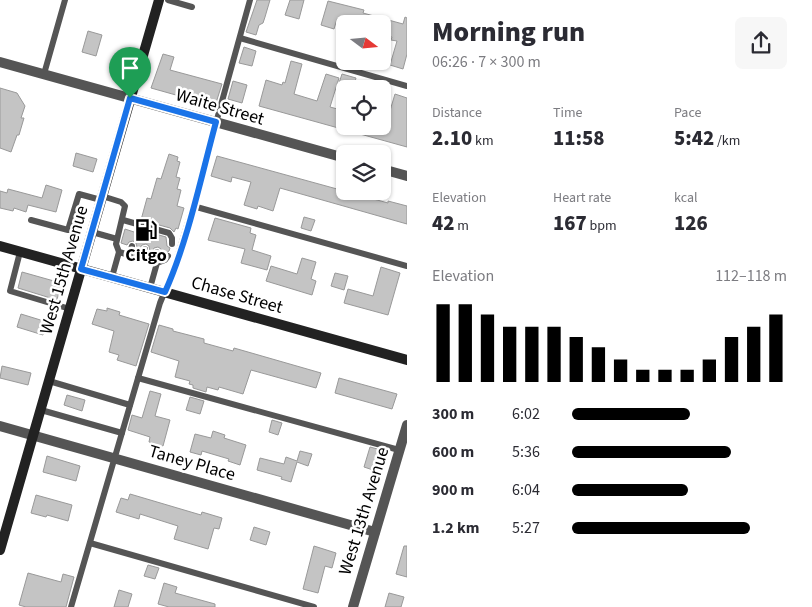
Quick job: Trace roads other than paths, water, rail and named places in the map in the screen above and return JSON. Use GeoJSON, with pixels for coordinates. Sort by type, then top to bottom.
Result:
{"type":"FeatureCollection","features":[{"type":"Feature","properties":{"kind":"main road","name":"West 15th Avenue"},"geometry":{"type":"LineString","coordinates":[[0,550],[159,0]]}},
{"type":"Feature","properties":{"kind":"main road","name":"Chase Street"},"geometry":{"type":"LineString","coordinates":[[0,246],[407,360]]}},
{"type":"Feature","properties":{"kind":"street","name":"Waite Street"},"geometry":{"type":"LineString","coordinates":[[0,62],[336,155]]}},
{"type":"Feature","properties":{"kind":"street"},"geometry":{"type":"LineString","coordinates":[[391,172],[407,176]]}},
{"type":"Feature","properties":{"kind":"street","name":"West 13th Avenue"},"geometry":{"type":"LineString","coordinates":[[353,607],[400,450],[405,440],[407,425]]}},
{"type":"Feature","properties":{"kind":"street","name":"Taney Place"},"geometry":{"type":"LineString","coordinates":[[0,426],[376,532]]}},
{"type":"Feature","properties":{"kind":"lane"},"geometry":{"type":"LineString","coordinates":[[44,74],[65,0]]}},
{"type":"Feature","properties":{"kind":"lane"},"geometry":{"type":"LineString","coordinates":[[168,0],[192,7]]}},
{"type":"Feature","properties":{"kind":"lane"},"geometry":{"type":"LineString","coordinates":[[71,607],[160,303],[172,274],[193,206],[250,0]]}},
{"type":"Feature","properties":{"kind":"lane"},"geometry":{"type":"LineString","coordinates":[[240,38],[407,86]]}},
{"type":"Feature","properties":{"kind":"lane"},"geometry":{"type":"LineString","coordinates":[[31,220],[68,230],[79,194],[121,202],[125,206],[116,244],[119,252],[112,277]]}},
{"type":"Feature","properties":{"kind":"lane"},"geometry":{"type":"LineString","coordinates":[[193,206],[407,266]]}},
{"type":"Feature","properties":{"kind":"lane"},"geometry":{"type":"LineString","coordinates":[[122,220],[169,233],[172,238],[172,244]]}},
{"type":"Feature","properties":{"kind":"lane"},"geometry":{"type":"LineString","coordinates":[[136,233],[138,224]]}},
{"type":"Feature","properties":{"kind":"lane"},"geometry":{"type":"LineString","coordinates":[[149,237],[151,228]]}},
{"type":"Feature","properties":{"kind":"lane"},"geometry":{"type":"LineString","coordinates":[[92,232],[117,239]]}},
{"type":"Feature","properties":{"kind":"lane"},"geometry":{"type":"LineString","coordinates":[[160,240],[163,232]]}},
{"type":"Feature","properties":{"kind":"lane"},"geometry":{"type":"LineString","coordinates":[[129,255],[132,246]]}},
{"type":"Feature","properties":{"kind":"lane"},"geometry":{"type":"LineString","coordinates":[[142,259],[145,249]]}},
{"type":"Feature","properties":{"kind":"lane"},"geometry":{"type":"LineString","coordinates":[[20,252],[10,291],[70,309]]}},
{"type":"Feature","properties":{"kind":"lane"},"geometry":{"type":"LineString","coordinates":[[119,252],[156,263],[168,256]]}},
{"type":"Feature","properties":{"kind":"lane"},"geometry":{"type":"LineString","coordinates":[[150,288],[156,263],[156,252]]}},
{"type":"Feature","properties":{"kind":"lane"},"geometry":{"type":"LineString","coordinates":[[138,378],[400,450]]}},
{"type":"Feature","properties":{"kind":"lane"},"geometry":{"type":"LineString","coordinates":[[49,381],[130,405]]}},
{"type":"Feature","properties":{"kind":"lane"},"geometry":{"type":"LineString","coordinates":[[40,410],[122,433]]}},
{"type":"Feature","properties":{"kind":"lane"},"geometry":{"type":"LineString","coordinates":[[90,543],[314,607]]}},
{"type":"Feature","properties":{"kind":"place","name":"Citgo"},"geometry":{"type":"Point","coordinates":[146,230]}}]}
